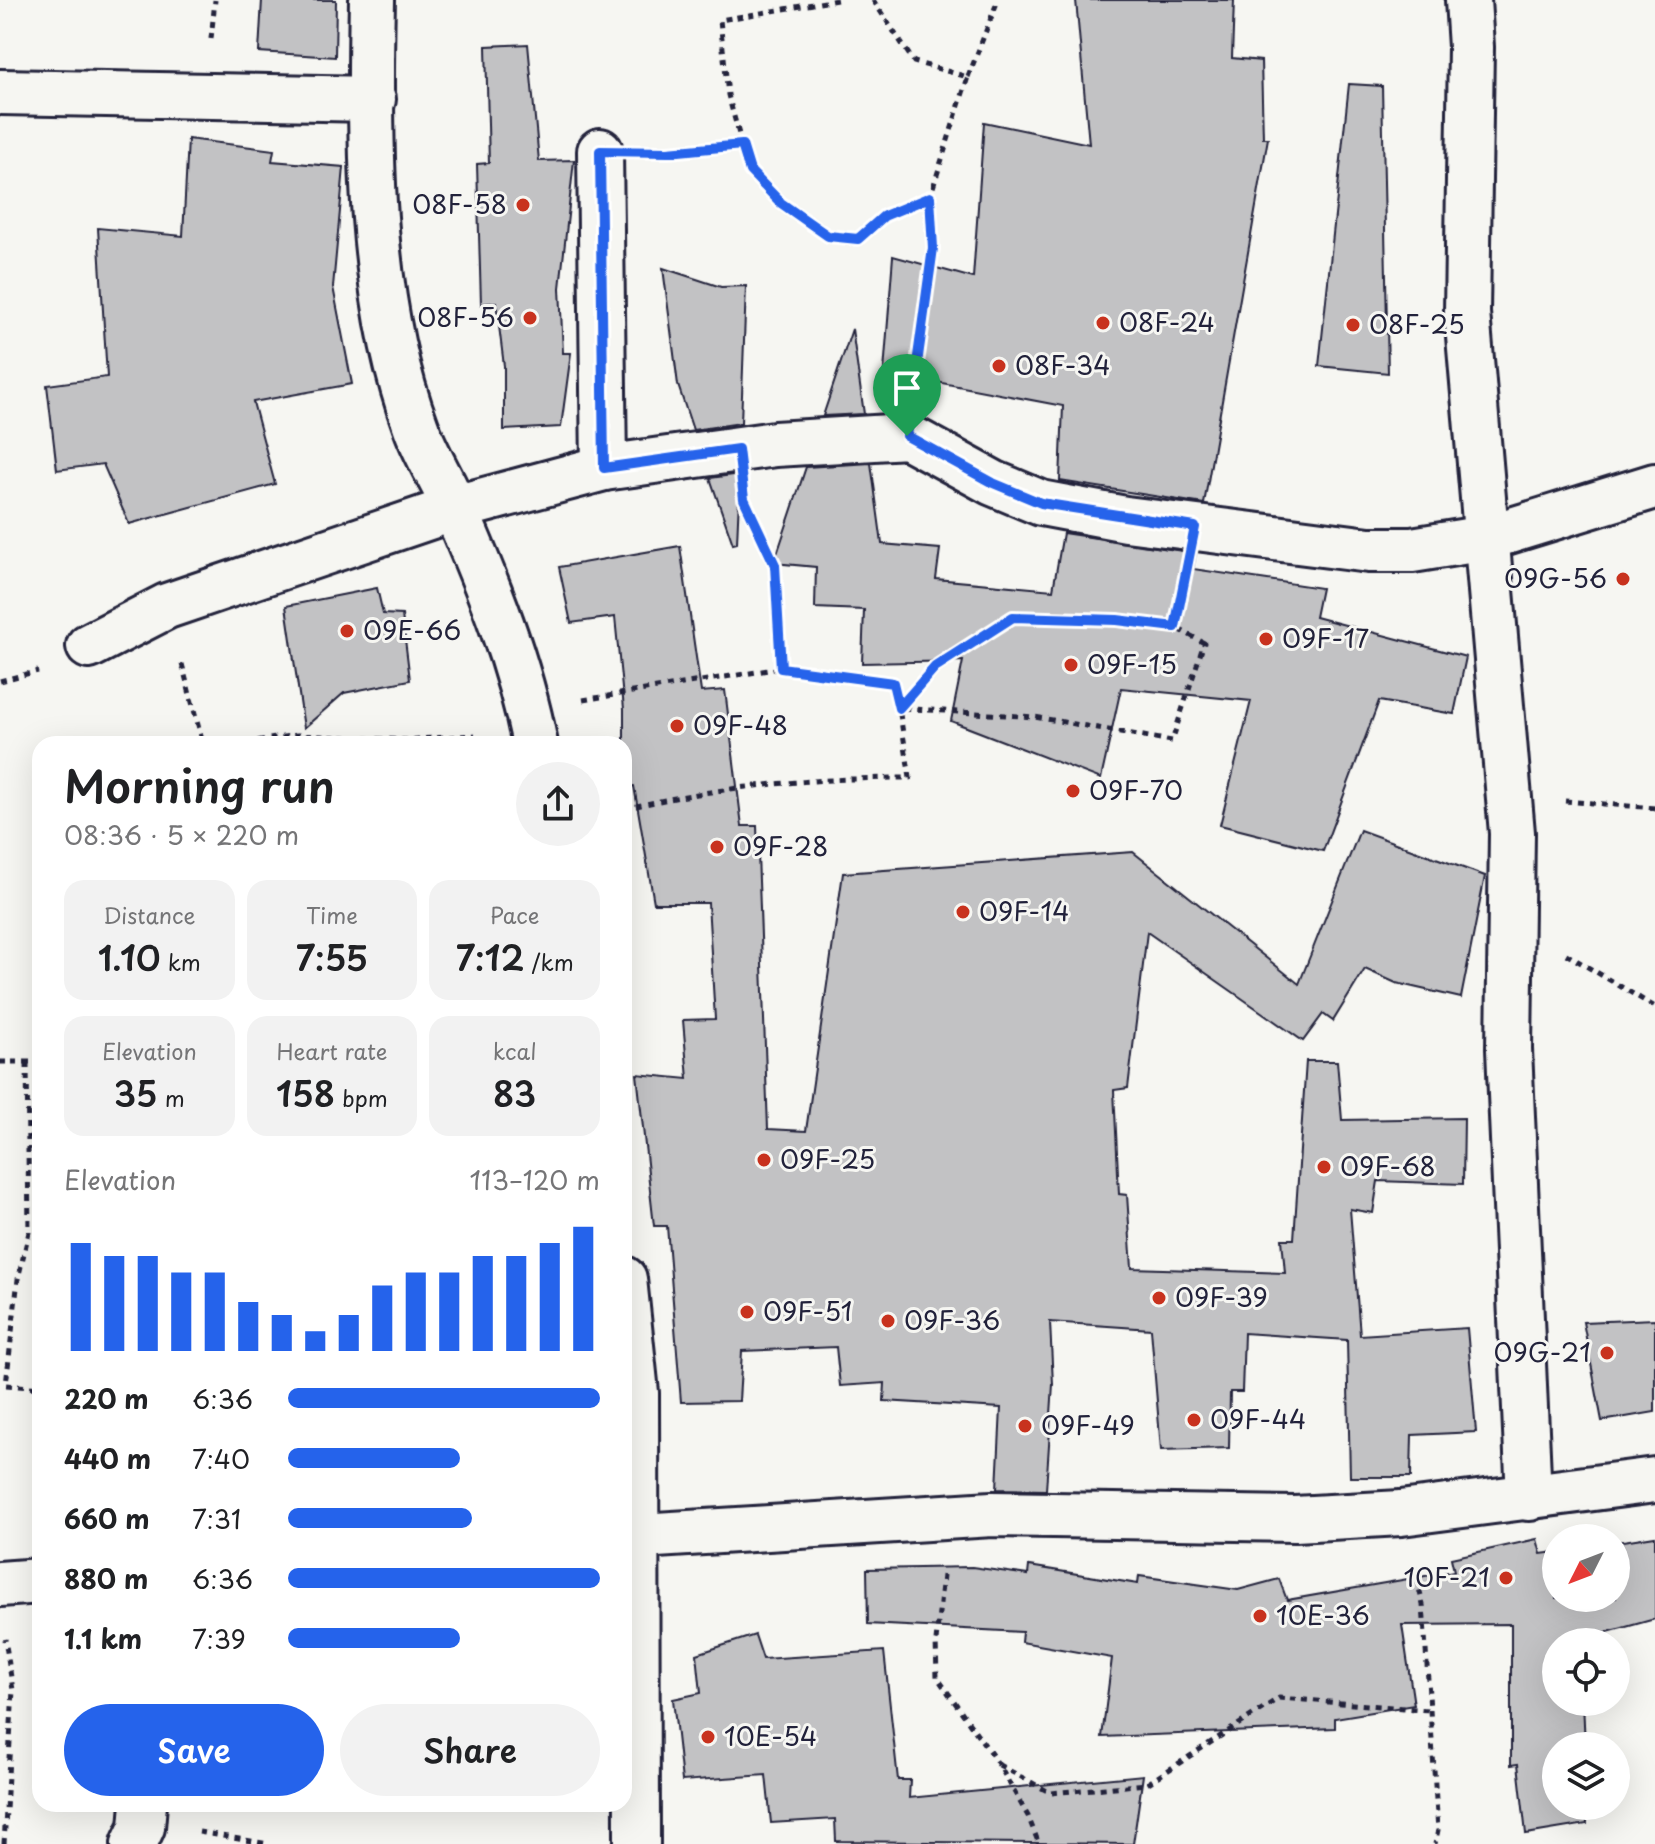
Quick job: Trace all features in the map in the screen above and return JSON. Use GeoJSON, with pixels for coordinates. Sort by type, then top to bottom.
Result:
{"type":"FeatureCollection","features":[{"type":"Feature","properties":{"kind":"street"},"geometry":{"type":"LineString","coordinates":[[372,0],[376,233],[387,317],[416,426],[455,508],[511,648],[531,729]]}},
{"type":"Feature","properties":{"kind":"street"},"geometry":{"type":"LineString","coordinates":[[1468,0],[1471,47],[1467,313],[1509,795],[1509,1049],[1529,1498]]}},
{"type":"Feature","properties":{"kind":"street"},"geometry":{"type":"LineString","coordinates":[[0,92],[373,99]]}},
{"type":"Feature","properties":{"kind":"street"},"geometry":{"type":"LineString","coordinates":[[600,151],[604,468]]}},
{"type":"Feature","properties":{"kind":"street"},"geometry":{"type":"LineString","coordinates":[[89,646],[167,606],[455,508],[604,468],[738,449],[907,436],[993,483],[1041,503],[1369,550],[1412,550],[1486,538],[1655,486]]}},
{"type":"Feature","properties":{"kind":"street"},"geometry":{"type":"LineString","coordinates":[[632,1355],[636,1393],[632,1507]]}},
{"type":"Feature","properties":{"kind":"street"},"geometry":{"type":"LineString","coordinates":[[632,1536],[992,1514],[1295,1519],[1401,1513],[1655,1480]]}},
{"type":"Feature","properties":{"kind":"street"},"geometry":{"type":"LineString","coordinates":[[0,1584],[32,1582]]}},
{"type":"Feature","properties":{"kind":"street"},"geometry":{"type":"LineString","coordinates":[[632,1587],[637,1844]]}},
{"type":"Feature","properties":{"kind":"path"},"geometry":{"type":"LineString","coordinates":[[837,0],[720,20],[728,95],[750,171],[781,203],[828,236],[858,239],[884,216],[930,197]]}},
{"type":"Feature","properties":{"kind":"path"},"geometry":{"type":"LineString","coordinates":[[873,0],[914,62],[968,77]]}},
{"type":"Feature","properties":{"kind":"path"},"geometry":{"type":"LineString","coordinates":[[907,436],[933,248],[930,197],[968,77],[998,0]]}},
{"type":"Feature","properties":{"kind":"path"},"geometry":{"type":"LineString","coordinates":[[600,151],[668,152],[742,145]]}},
{"type":"Feature","properties":{"kind":"path"},"geometry":{"type":"LineString","coordinates":[[738,449],[744,499],[775,565],[781,668]]}},
{"type":"Feature","properties":{"kind":"path"},"geometry":{"type":"LineString","coordinates":[[1175,627],[1195,527]]}},
{"type":"Feature","properties":{"kind":"path"},"geometry":{"type":"LineString","coordinates":[[167,606],[201,736]]}},
{"type":"Feature","properties":{"kind":"path"},"geometry":{"type":"LineString","coordinates":[[1013,617],[1117,620],[1175,627],[1204,643],[1172,741],[1035,717],[899,708],[935,667],[1013,617]]}},
{"type":"Feature","properties":{"kind":"path"},"geometry":{"type":"LineString","coordinates":[[451,736],[531,729],[781,668],[893,683],[910,778],[837,778],[761,785],[632,808]]}},
{"type":"Feature","properties":{"kind":"path"},"geometry":{"type":"LineString","coordinates":[[290,736],[319,736]]}},
{"type":"Feature","properties":{"kind":"path"},"geometry":{"type":"LineString","coordinates":[[1509,795],[1655,808]]}},
{"type":"Feature","properties":{"kind":"path"},"geometry":{"type":"LineString","coordinates":[[1511,896],[1548,942],[1655,1007]]}},
{"type":"Feature","properties":{"kind":"path"},"geometry":{"type":"LineString","coordinates":[[0,1062],[32,1063]]}},
{"type":"Feature","properties":{"kind":"path"},"geometry":{"type":"LineString","coordinates":[[27,1063],[29,1232],[18,1279],[6,1385],[32,1387]]}},
{"type":"Feature","properties":{"kind":"path"},"geometry":{"type":"LineString","coordinates":[[1401,1513],[1423,1605],[1438,1830],[1435,1844]]}},
{"type":"Feature","properties":{"kind":"path"},"geometry":{"type":"LineString","coordinates":[[942,1516],[944,1584],[936,1641],[937,1677],[999,1765],[1028,1816],[1039,1844]]}},
{"type":"Feature","properties":{"kind":"path"},"geometry":{"type":"LineString","coordinates":[[4,1632],[13,1690],[4,1844]]}},
{"type":"Feature","properties":{"kind":"path"},"geometry":{"type":"LineString","coordinates":[[999,1765],[1051,1793],[1147,1784],[1279,1698],[1429,1710]]}},
{"type":"Feature","properties":{"kind":"path"},"geometry":{"type":"LineString","coordinates":[[140,1825],[268,1844]]}},
{"type":"Feature","properties":{"kind":"building"},"geometry":{"type":"Polygon","coordinates":[[[262,0],[336,0],[335,57],[259,52],[262,0]]]}},
{"type":"Feature","properties":{"kind":"building"},"geometry":{"type":"Polygon","coordinates":[[[1076,0],[1234,0],[1232,58],[1261,61],[1263,138],[1268,138],[1204,504],[1060,481],[1063,406],[884,372],[893,256],[973,278],[984,122],[1089,144],[1076,0]]]}},
{"type":"Feature","properties":{"kind":"building"},"geometry":{"type":"Polygon","coordinates":[[[528,44],[539,161],[574,160],[560,288],[563,353],[571,353],[561,427],[504,430],[504,366],[496,302],[481,304],[477,164],[489,163],[486,46],[528,44]]]}},
{"type":"Feature","properties":{"kind":"building"},"geometry":{"type":"Polygon","coordinates":[[[1349,84],[1382,86],[1388,373],[1319,366],[1349,84]]]}},
{"type":"Feature","properties":{"kind":"building"},"geometry":{"type":"Polygon","coordinates":[[[188,139],[274,150],[272,161],[344,167],[333,287],[352,384],[253,402],[275,484],[129,524],[103,464],[57,470],[47,385],[107,377],[98,228],[183,236],[188,139]]]}},
{"type":"Feature","properties":{"kind":"building"},"geometry":{"type":"Polygon","coordinates":[[[663,268],[721,287],[746,286],[741,423],[693,430],[678,385],[663,268]]]}},
{"type":"Feature","properties":{"kind":"building"},"geometry":{"type":"Polygon","coordinates":[[[852,329],[864,414],[823,416],[852,329]]]}},
{"type":"Feature","properties":{"kind":"building"},"geometry":{"type":"Polygon","coordinates":[[[871,463],[882,544],[940,549],[936,579],[1053,590],[1063,533],[1196,553],[1193,569],[1321,588],[1315,617],[1466,657],[1454,714],[1379,701],[1323,851],[1220,825],[1251,701],[1121,688],[1101,779],[951,721],[963,661],[862,663],[864,610],[815,608],[816,567],[774,563],[806,467],[871,463]]]}},
{"type":"Feature","properties":{"kind":"building"},"geometry":{"type":"Polygon","coordinates":[[[740,474],[737,543],[733,544],[710,478],[740,474]]]}},
{"type":"Feature","properties":{"kind":"building"},"geometry":{"type":"Polygon","coordinates":[[[680,546],[701,692],[725,690],[742,826],[757,826],[768,1129],[806,1131],[843,873],[1133,852],[1299,984],[1360,830],[1485,876],[1461,998],[1396,983],[1365,969],[1333,1021],[1323,1014],[1303,1041],[1147,932],[1128,1088],[1114,1090],[1119,1194],[1127,1195],[1132,1268],[1285,1273],[1282,1239],[1294,1239],[1306,1061],[1337,1061],[1342,1120],[1464,1118],[1463,1184],[1378,1181],[1373,1213],[1350,1209],[1360,1335],[1467,1328],[1476,1432],[1412,1435],[1411,1477],[1350,1477],[1347,1340],[1244,1333],[1242,1392],[1230,1392],[1229,1448],[1161,1450],[1151,1329],[1050,1322],[1053,1384],[1046,1490],[997,1489],[1001,1408],[884,1401],[885,1383],[840,1386],[836,1347],[742,1351],[739,1401],[681,1402],[667,1226],[654,1226],[637,1074],[688,1079],[683,1020],[715,1019],[708,903],[654,903],[632,786],[632,736],[624,736],[615,617],[571,623],[559,567],[680,546]]]}},
{"type":"Feature","properties":{"kind":"building","name":"09E-66"},"geometry":{"type":"Polygon","coordinates":[[[377,588],[383,614],[402,615],[410,680],[344,693],[304,728],[286,606],[377,588]]]}},
{"type":"Feature","properties":{"kind":"building"},"geometry":{"type":"Polygon","coordinates":[[[1655,1319],[1655,1412],[1602,1421],[1583,1322],[1655,1319]]]}},
{"type":"Feature","properties":{"kind":"building"},"geometry":{"type":"Polygon","coordinates":[[[1655,1536],[1655,1619],[1622,1628],[1542,1628],[1542,1716],[1584,1716],[1584,1732],[1542,1732],[1542,1820],[1587,1820],[1587,1824],[1526,1834],[1518,1764],[1511,1765],[1511,1624],[1402,1625],[1414,1705],[1335,1718],[1335,1728],[1102,1737],[1112,1658],[1021,1642],[1022,1632],[868,1624],[867,1569],[972,1567],[1028,1575],[1029,1566],[1138,1584],[1139,1576],[1238,1590],[1279,1579],[1287,1600],[1454,1571],[1451,1558],[1537,1539],[1542,1554],[1542,1612],[1630,1612],[1630,1540],[1655,1536]]]}},
{"type":"Feature","properties":{"kind":"building"},"geometry":{"type":"Polygon","coordinates":[[[755,1635],[763,1659],[884,1651],[898,1780],[910,1780],[909,1798],[1143,1775],[1133,1844],[836,1841],[835,1819],[771,1823],[766,1775],[682,1781],[673,1699],[701,1693],[697,1654],[755,1635]]]}},
{"type":"Feature","properties":{"kind":"place","name":"08F-58"},"geometry":{"type":"Point","coordinates":[523,205]}},
{"type":"Feature","properties":{"kind":"place","name":"08F-56"},"geometry":{"type":"Point","coordinates":[530,318]}},
{"type":"Feature","properties":{"kind":"place","name":"08F-24"},"geometry":{"type":"Point","coordinates":[1103,323]}},
{"type":"Feature","properties":{"kind":"place","name":"08F-25"},"geometry":{"type":"Point","coordinates":[1353,325]}},
{"type":"Feature","properties":{"kind":"place","name":"08F-34"},"geometry":{"type":"Point","coordinates":[999,366]}},
{"type":"Feature","properties":{"kind":"place","name":"09G-56"},"geometry":{"type":"Point","coordinates":[1623,579]}},
{"type":"Feature","properties":{"kind":"place","name":"09E-66"},"geometry":{"type":"Point","coordinates":[347,631]}},
{"type":"Feature","properties":{"kind":"place","name":"09F-17"},"geometry":{"type":"Point","coordinates":[1266,639]}},
{"type":"Feature","properties":{"kind":"place","name":"09F-15"},"geometry":{"type":"Point","coordinates":[1071,665]}},
{"type":"Feature","properties":{"kind":"place","name":"09F-48"},"geometry":{"type":"Point","coordinates":[677,726]}},
{"type":"Feature","properties":{"kind":"place","name":"09F-70"},"geometry":{"type":"Point","coordinates":[1073,791]}},
{"type":"Feature","properties":{"kind":"place","name":"09F-28"},"geometry":{"type":"Point","coordinates":[717,847]}},
{"type":"Feature","properties":{"kind":"place","name":"09F-14"},"geometry":{"type":"Point","coordinates":[963,912]}},
{"type":"Feature","properties":{"kind":"place","name":"09F-25"},"geometry":{"type":"Point","coordinates":[764,1160]}},
{"type":"Feature","properties":{"kind":"place","name":"09F-68"},"geometry":{"type":"Point","coordinates":[1324,1167]}},
{"type":"Feature","properties":{"kind":"place","name":"09F-39"},"geometry":{"type":"Point","coordinates":[1159,1298]}},
{"type":"Feature","properties":{"kind":"place","name":"09F-51"},"geometry":{"type":"Point","coordinates":[747,1312]}},
{"type":"Feature","properties":{"kind":"place","name":"09F-36"},"geometry":{"type":"Point","coordinates":[888,1321]}},
{"type":"Feature","properties":{"kind":"place","name":"09G-21"},"geometry":{"type":"Point","coordinates":[1607,1353]}},
{"type":"Feature","properties":{"kind":"place","name":"09F-44"},"geometry":{"type":"Point","coordinates":[1194,1420]}},
{"type":"Feature","properties":{"kind":"place","name":"09F-49"},"geometry":{"type":"Point","coordinates":[1025,1426]}},
{"type":"Feature","properties":{"kind":"place","name":"10F-21"},"geometry":{"type":"Point","coordinates":[1506,1578]}},
{"type":"Feature","properties":{"kind":"place","name":"10E-36"},"geometry":{"type":"Point","coordinates":[1260,1616]}},
{"type":"Feature","properties":{"kind":"place","name":"10E-54"},"geometry":{"type":"Point","coordinates":[708,1737]}},
{"type":"Feature","properties":{"kind":"route"},"geometry":{"type":"LineString","coordinates":[[742,145],[750,171],[781,203],[828,236],[858,239],[884,216],[930,197],[933,248],[916,349],[907,436],[993,483],[1041,503],[1126,519],[1195,527],[1175,627],[1117,620],[1013,617],[935,667],[899,708],[893,683],[781,668],[775,565],[744,499],[738,449],[604,468],[600,151],[668,152],[742,145]]}}]}
